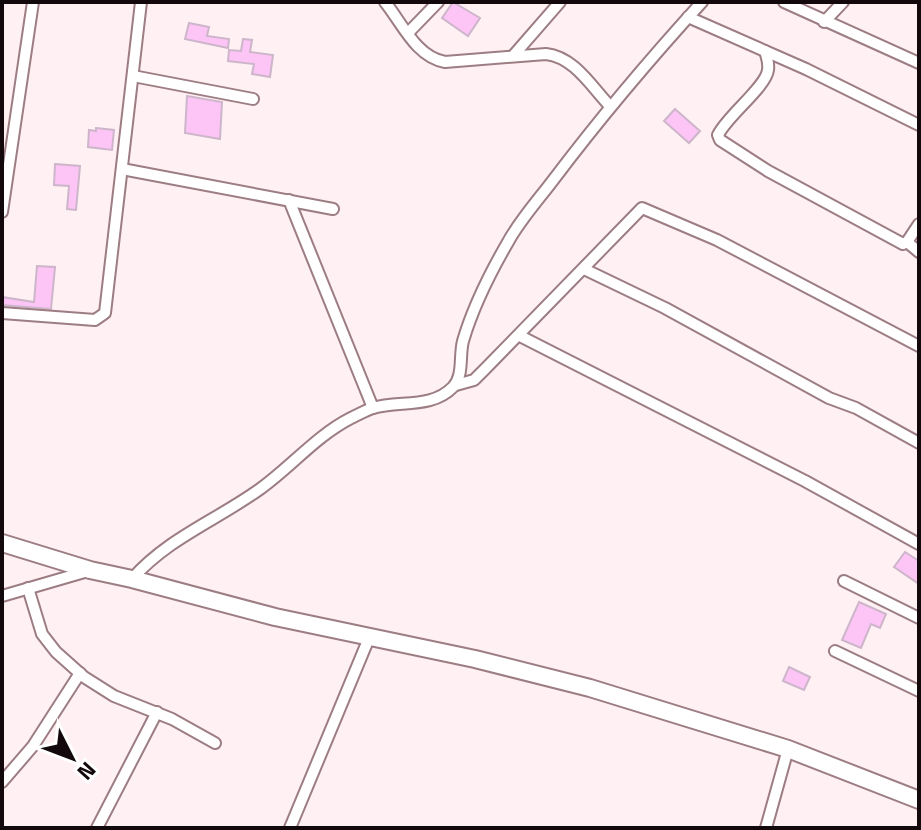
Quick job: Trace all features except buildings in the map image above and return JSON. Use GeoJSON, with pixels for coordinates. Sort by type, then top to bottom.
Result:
{"type":"FeatureCollection","features":[{"type":"Feature","properties":{"kind":"main road"},"geometry":{"type":"LineString","coordinates":[[2,543],[90,570],[275,617],[475,659],[590,688],[788,749],[919,800]]}},
{"type":"Feature","properties":{"kind":"street"},"geometry":{"type":"LineString","coordinates":[[2,212],[33,2]]}},
{"type":"Feature","properties":{"kind":"street"},"geometry":{"type":"LineString","coordinates":[[2,313],[95,320],[105,313],[141,2]]}},
{"type":"Feature","properties":{"kind":"street"},"geometry":{"type":"LineString","coordinates":[[385,2],[424,54],[434,60],[559,56],[569,62],[609,105]]}},
{"type":"Feature","properties":{"kind":"street"},"geometry":{"type":"LineString","coordinates":[[408,33],[438,2]]}},
{"type":"Feature","properties":{"kind":"street"},"geometry":{"type":"LineString","coordinates":[[513,56],[560,2]]}},
{"type":"Feature","properties":{"kind":"street"},"geometry":{"type":"LineString","coordinates":[[456,385],[461,369],[460,352],[470,318],[508,240],[609,105],[702,2]]}},
{"type":"Feature","properties":{"kind":"street"},"geometry":{"type":"LineString","coordinates":[[784,2],[919,63]]}},
{"type":"Feature","properties":{"kind":"street"},"geometry":{"type":"LineString","coordinates":[[824,22],[843,2]]}},
{"type":"Feature","properties":{"kind":"street"},"geometry":{"type":"LineString","coordinates":[[688,17],[919,125]]}},
{"type":"Feature","properties":{"kind":"street"},"geometry":{"type":"LineString","coordinates":[[765,51],[768,64],[766,78],[725,123],[718,135],[720,140],[780,178],[903,244],[919,224]]}},
{"type":"Feature","properties":{"kind":"street"},"geometry":{"type":"LineString","coordinates":[[133,76],[253,99]]}},
{"type":"Feature","properties":{"kind":"street"},"geometry":{"type":"LineString","coordinates":[[122,169],[333,209]]}},
{"type":"Feature","properties":{"kind":"street"},"geometry":{"type":"LineString","coordinates":[[289,200],[373,408]]}},
{"type":"Feature","properties":{"kind":"street"},"geometry":{"type":"LineString","coordinates":[[132,579],[168,545],[256,492],[317,439],[348,420],[373,408],[423,402],[443,396],[456,385],[474,380],[640,209],[645,208],[717,240],[919,346]]}},
{"type":"Feature","properties":{"kind":"street"},"geometry":{"type":"LineString","coordinates":[[907,242],[919,252]]}},
{"type":"Feature","properties":{"kind":"street"},"geometry":{"type":"LineString","coordinates":[[584,269],[665,308],[829,398],[856,408],[919,443]]}},
{"type":"Feature","properties":{"kind":"street"},"geometry":{"type":"LineString","coordinates":[[520,336],[805,481],[919,544]]}},
{"type":"Feature","properties":{"kind":"street"},"geometry":{"type":"LineString","coordinates":[[2,596],[90,570]]}},
{"type":"Feature","properties":{"kind":"street"},"geometry":{"type":"LineString","coordinates":[[844,581],[919,618]]}},
{"type":"Feature","properties":{"kind":"street"},"geometry":{"type":"LineString","coordinates":[[28,588],[42,634],[56,652],[80,673],[114,696],[157,712],[215,743]]}},
{"type":"Feature","properties":{"kind":"street"},"geometry":{"type":"LineString","coordinates":[[291,828],[369,638]]}},
{"type":"Feature","properties":{"kind":"street"},"geometry":{"type":"LineString","coordinates":[[835,651],[919,691]]}},
{"type":"Feature","properties":{"kind":"street"},"geometry":{"type":"LineString","coordinates":[[2,782],[33,746],[80,673]]}},
{"type":"Feature","properties":{"kind":"street"},"geometry":{"type":"LineString","coordinates":[[97,828],[157,712]]}},
{"type":"Feature","properties":{"kind":"street"},"geometry":{"type":"LineString","coordinates":[[766,828],[788,749]]}}]}
